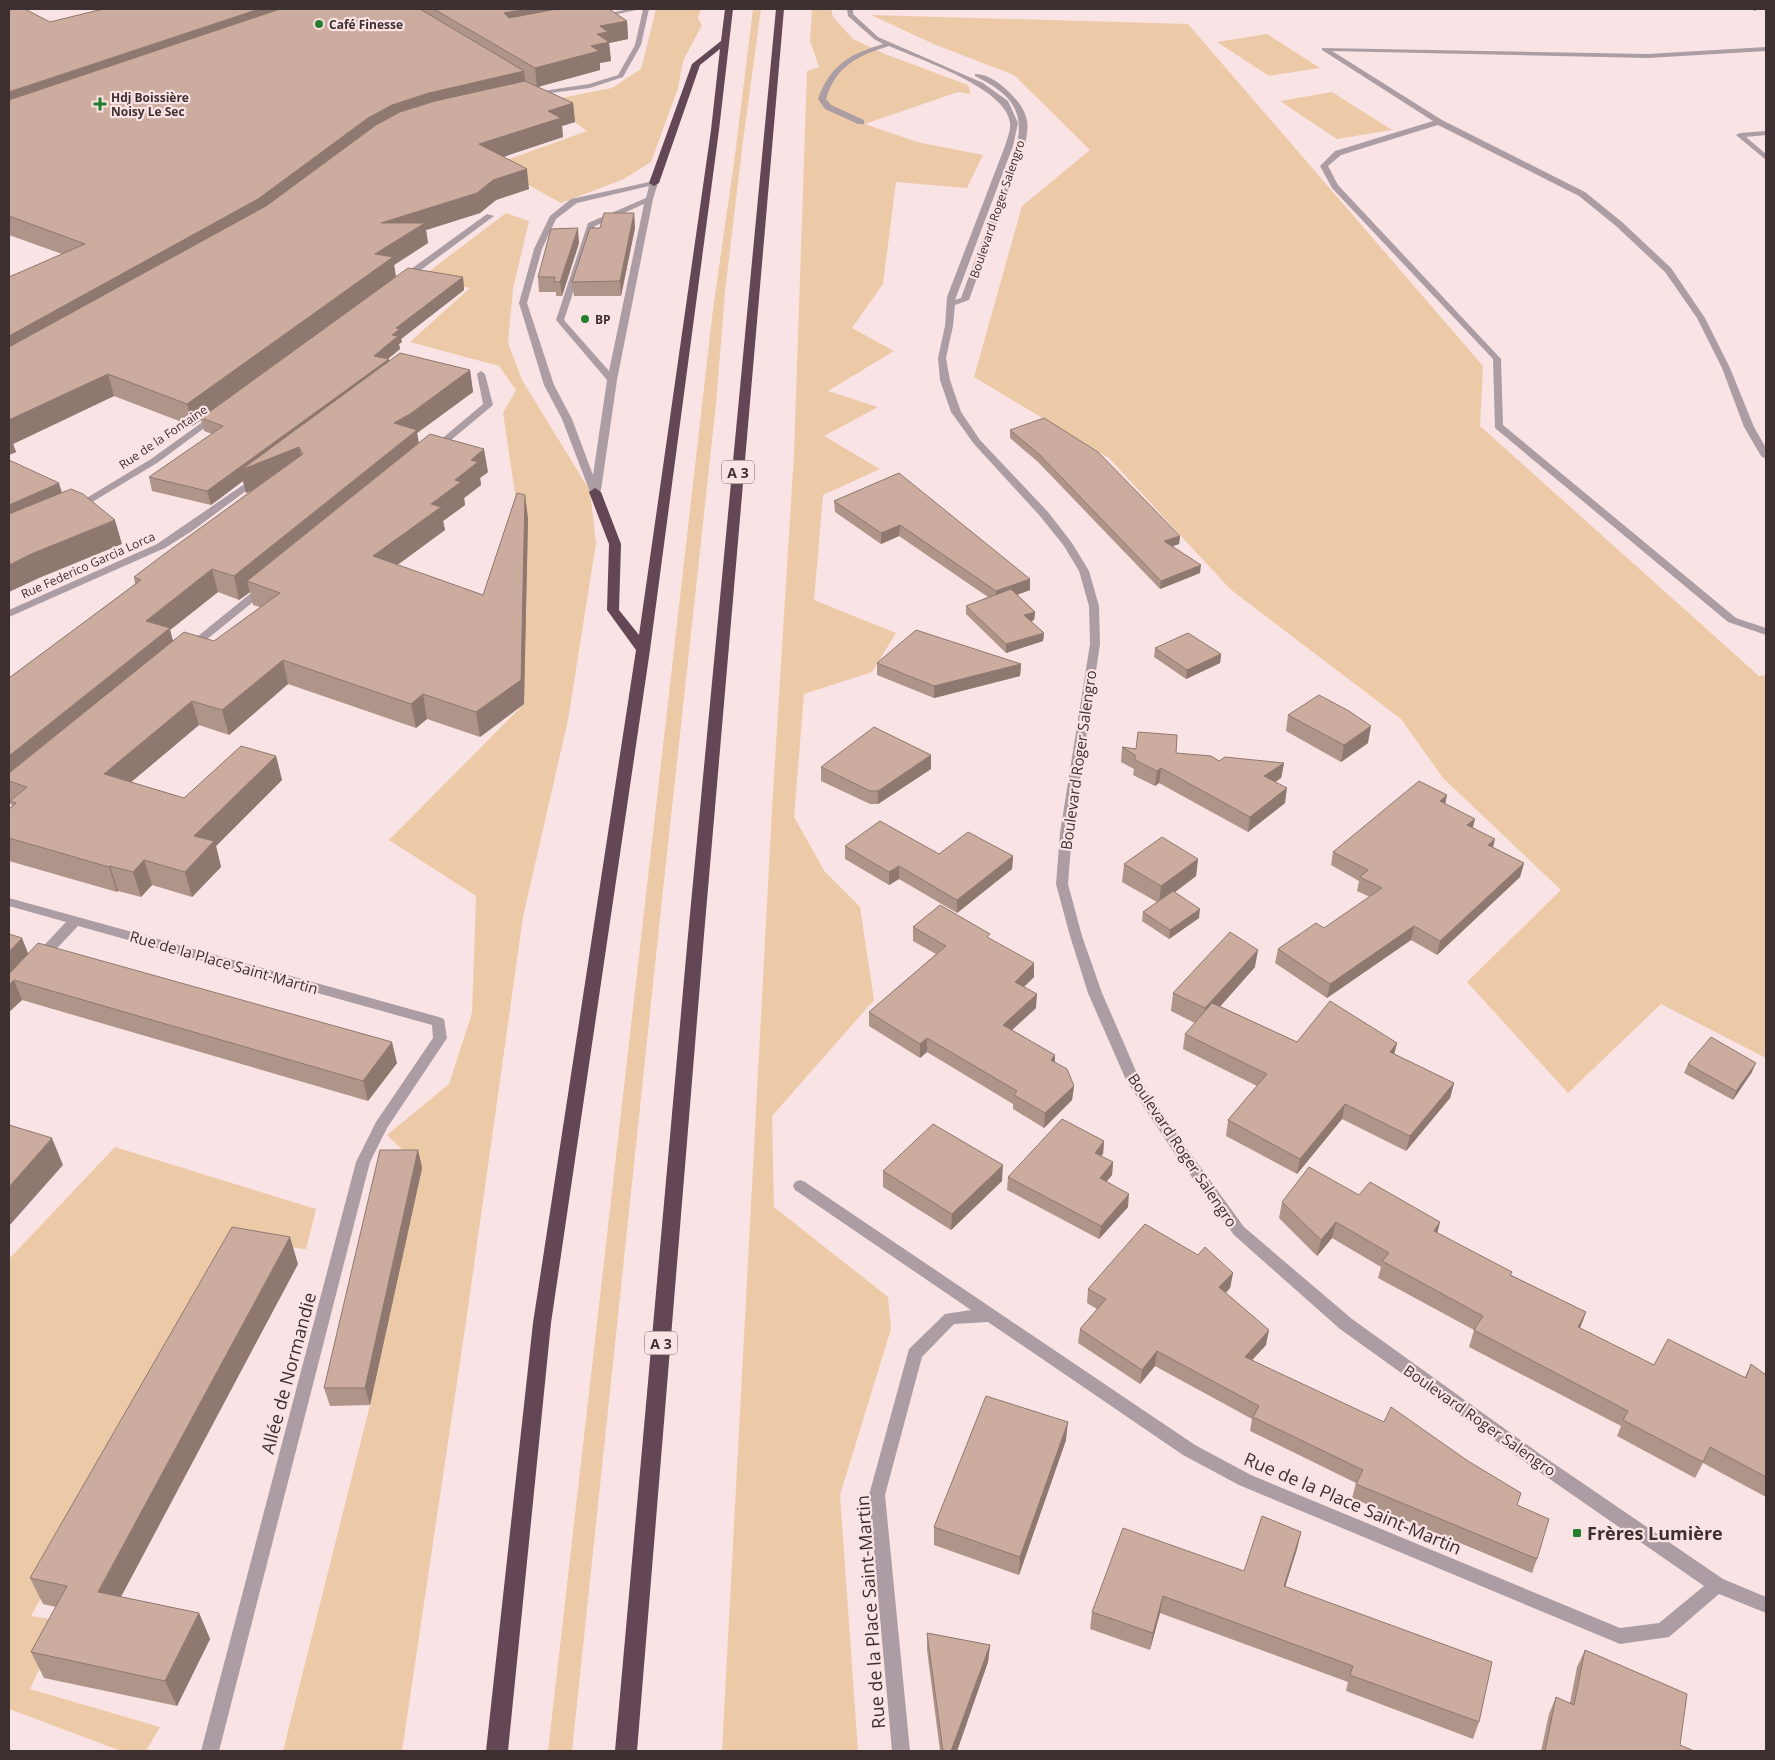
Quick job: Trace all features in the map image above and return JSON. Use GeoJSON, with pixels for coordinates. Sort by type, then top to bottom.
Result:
{"type":"FeatureCollection","features":[{"type":"Feature","properties":{"kind":"highway"},"geometry":{"type":"LineString","coordinates":[[497,1751],[542,1323],[643,650],[715,130],[729,9]]}},
{"type":"Feature","properties":{"kind":"highway","name":"A 3"},"geometry":{"type":"LineString","coordinates":[[626,1751],[696,934],[780,9]]}},
{"type":"Feature","properties":{"kind":"highway"},"geometry":{"type":"LineString","coordinates":[[654,183],[696,64],[725,42]]}},
{"type":"Feature","properties":{"kind":"highway"},"geometry":{"type":"LineString","coordinates":[[596,492],[615,544],[613,610],[643,650]]}},
{"type":"Feature","properties":{"kind":"street"},"geometry":{"type":"LineString","coordinates":[[589,18],[638,9]]}},
{"type":"Feature","properties":{"kind":"street"},"geometry":{"type":"LineString","coordinates":[[530,92],[539,94],[590,86],[621,76],[638,45],[646,9]]}},
{"type":"Feature","properties":{"kind":"street","name":"Boulevard Roger Salengro"},"geometry":{"type":"LineString","coordinates":[[850,9],[850,15],[876,38],[981,84],[1005,102],[1014,123],[1008,146],[951,297],[949,326],[942,358],[945,380],[956,412],[977,442],[1044,514],[1068,545],[1084,571],[1094,606],[1095,644],[1066,833],[1062,884],[1076,936],[1095,993],[1133,1080],[1180,1150],[1239,1231],[1346,1324],[1534,1459],[1717,1585],[1766,1605]]}},
{"type":"Feature","properties":{"kind":"street"},"geometry":{"type":"LineString","coordinates":[[861,122],[828,107],[822,99],[826,87],[836,70],[871,48],[888,44]]}},
{"type":"Feature","properties":{"kind":"street"},"geometry":{"type":"LineString","coordinates":[[1766,49],[1648,56],[1324,49],[1439,122],[1582,194],[1619,224],[1668,270],[1701,318],[1726,368],[1749,427],[1766,456]]}},
{"type":"Feature","properties":{"kind":"street","name":"Boulevard Roger Salengro"},"geometry":{"type":"LineString","coordinates":[[911,54],[951,63],[993,82],[1016,102],[1024,124],[1021,144],[965,300],[951,303]]}},
{"type":"Feature","properties":{"kind":"street"},"geometry":{"type":"LineString","coordinates":[[1439,122],[1338,153],[1324,166],[1335,186],[1497,359],[1498,426],[1732,620],[1766,632]]}},
{"type":"Feature","properties":{"kind":"street"},"geometry":{"type":"LineString","coordinates":[[1766,133],[1740,135],[1766,158]]}},
{"type":"Feature","properties":{"kind":"street"},"geometry":{"type":"LineString","coordinates":[[596,492],[612,380],[649,199],[654,183]]}},
{"type":"Feature","properties":{"kind":"street"},"geometry":{"type":"LineString","coordinates":[[596,492],[567,419],[549,385],[523,302],[538,249],[553,218],[574,201],[654,183]]}},
{"type":"Feature","properties":{"kind":"street"},"geometry":{"type":"LineString","coordinates":[[612,380],[560,320],[591,225],[649,199]]}},
{"type":"Feature","properties":{"kind":"street"},"geometry":{"type":"LineString","coordinates":[[394,286],[490,216]]}},
{"type":"Feature","properties":{"kind":"street"},"geometry":{"type":"LineString","coordinates":[[427,455],[488,405],[481,374]]}},
{"type":"Feature","properties":{"kind":"street","name":"Rue de la Fontaine"},"geometry":{"type":"LineString","coordinates":[[69,511],[154,461],[226,408]]}},
{"type":"Feature","properties":{"kind":"street","name":"Rue Federico Garcia Lorca"},"geometry":{"type":"LineString","coordinates":[[9,614],[161,546],[188,529],[267,470]]}},
{"type":"Feature","properties":{"kind":"street"},"geometry":{"type":"LineString","coordinates":[[185,652],[276,578]]}},
{"type":"Feature","properties":{"kind":"street","name":"Rue de la Place Saint-Martin"},"geometry":{"type":"LineString","coordinates":[[9,902],[440,1022]]}},
{"type":"Feature","properties":{"kind":"street"},"geometry":{"type":"LineString","coordinates":[[29,969],[76,920]]}},
{"type":"Feature","properties":{"kind":"street","name":"Allée de Normandie"},"geometry":{"type":"LineString","coordinates":[[210,1751],[363,1162],[381,1126],[440,1038],[440,1022]]}},
{"type":"Feature","properties":{"kind":"street","name":"Rue de la Place Saint-Martin"},"geometry":{"type":"LineString","coordinates":[[800,1186],[1188,1450],[1245,1480],[1620,1636],[1663,1632],[1717,1585]]}},
{"type":"Feature","properties":{"kind":"street","name":"Rue de la Place Saint-Martin"},"geometry":{"type":"LineString","coordinates":[[901,1751],[878,1496],[915,1354],[950,1318],[990,1315]]}},
{"type":"Feature","properties":{"kind":"shaded area"},"geometry":{"type":"Polygon","coordinates":[[[656,9],[701,9],[698,18],[702,25],[683,61],[678,88],[651,162],[624,179],[561,203],[493,165],[587,131],[545,101],[612,88],[641,69],[656,9]]]}},
{"type":"Feature","properties":{"kind":"shaded area"},"geometry":{"type":"Polygon","coordinates":[[[753,9],[761,9],[725,292],[716,404],[572,1751],[548,1751],[713,309],[753,9]]]}},
{"type":"Feature","properties":{"kind":"shaded area"},"geometry":{"type":"Polygon","coordinates":[[[812,9],[831,9],[833,17],[853,39],[885,54],[968,85],[971,94],[958,92],[865,124],[917,142],[983,155],[967,188],[896,182],[883,284],[852,328],[894,351],[828,391],[878,407],[824,436],[880,469],[823,495],[814,600],[896,633],[872,672],[804,694],[794,817],[825,872],[860,907],[874,1000],[772,1116],[774,1207],[888,1297],[891,1329],[840,1495],[858,1751],[722,1751],[772,809],[794,454],[807,71],[819,67],[810,41],[812,9]]]}},
{"type":"Feature","properties":{"kind":"shaded area"},"geometry":{"type":"Polygon","coordinates":[[[871,15],[1188,24],[1483,366],[1480,426],[1759,676],[1766,675],[1766,1058],[1661,1004],[1568,1093],[1467,982],[1561,890],[1443,778],[1401,719],[1230,589],[1109,458],[974,377],[1022,206],[1090,150],[1014,75],[936,45],[871,15]]]}},
{"type":"Feature","properties":{"kind":"shaded area"},"geometry":{"type":"Polygon","coordinates":[[[1267,34],[1320,68],[1269,76],[1217,42],[1267,34]]]}},
{"type":"Feature","properties":{"kind":"shaded area"},"geometry":{"type":"Polygon","coordinates":[[[1332,92],[1392,130],[1337,139],[1280,101],[1332,92]]]}},
{"type":"Feature","properties":{"kind":"shaded area"},"geometry":{"type":"Polygon","coordinates":[[[506,213],[529,221],[513,289],[508,343],[522,380],[590,491],[596,543],[568,720],[523,917],[467,1315],[402,1751],[283,1751],[370,1405],[421,1168],[387,1135],[449,1084],[472,1013],[476,896],[389,840],[524,704],[527,574],[503,413],[516,390],[499,366],[410,342],[470,288],[419,279],[506,213]]]}},
{"type":"Feature","properties":{"kind":"shaded area"},"geometry":{"type":"Polygon","coordinates":[[[115,1147],[316,1209],[306,1249],[240,1242],[31,1616],[62,1621],[30,1689],[160,1727],[146,1751],[121,1751],[9,1709],[9,1259],[115,1147]]]}},
{"type":"Feature","properties":{"kind":"building"},"geometry":{"type":"Polygon","coordinates":[[[9,9],[25,9],[50,22],[103,9],[259,9],[9,92],[9,9]]]}},
{"type":"Feature","properties":{"kind":"building"},"geometry":{"type":"Polygon","coordinates":[[[280,9],[420,9],[524,71],[429,93],[392,105],[368,118],[258,199],[9,336],[9,277],[85,244],[9,216],[9,100],[280,9]]]}},
{"type":"Feature","properties":{"kind":"building"},"geometry":{"type":"Polygon","coordinates":[[[434,9],[526,9],[504,13],[509,18],[557,9],[609,9],[627,21],[600,26],[608,32],[597,34],[609,42],[591,46],[599,51],[535,68],[434,9]]]}},
{"type":"Feature","properties":{"kind":"building"},"geometry":{"type":"Polygon","coordinates":[[[525,81],[573,103],[548,111],[561,118],[479,144],[527,169],[493,180],[477,193],[381,223],[425,223],[375,254],[393,257],[187,404],[108,374],[9,420],[9,347],[266,206],[376,125],[400,112],[435,101],[525,81]]]}},
{"type":"Feature","properties":{"kind":"building"},"geometry":{"type":"Polygon","coordinates":[[[604,213],[634,213],[620,281],[572,282],[590,228],[600,228],[604,213]]]}},
{"type":"Feature","properties":{"kind":"building"},"geometry":{"type":"Polygon","coordinates":[[[578,228],[560,282],[554,282],[555,277],[538,277],[551,229],[578,228]]]}},
{"type":"Feature","properties":{"kind":"building"},"geometry":{"type":"Polygon","coordinates":[[[408,268],[463,277],[396,328],[400,329],[392,335],[398,336],[374,356],[389,359],[207,491],[149,477],[223,426],[201,418],[408,268]]]}},
{"type":"Feature","properties":{"kind":"building"},"geometry":{"type":"Polygon","coordinates":[[[400,353],[470,370],[410,414],[394,423],[417,430],[234,576],[212,569],[146,621],[170,628],[9,756],[9,678],[141,580],[134,577],[303,454],[299,447],[241,470],[400,353]]]}},
{"type":"Feature","properties":{"kind":"building"},"geometry":{"type":"Polygon","coordinates":[[[1044,418],[1098,452],[1180,536],[1164,541],[1201,565],[1161,581],[1039,454],[1010,430],[1044,418]]]}},
{"type":"Feature","properties":{"kind":"building"},"geometry":{"type":"Polygon","coordinates":[[[430,434],[484,449],[471,460],[478,462],[455,480],[461,482],[431,504],[441,507],[373,556],[483,595],[517,493],[525,495],[521,680],[476,712],[423,694],[411,704],[283,660],[222,710],[192,701],[104,774],[184,798],[241,746],[276,756],[194,836],[214,841],[185,872],[144,860],[133,872],[109,867],[9,838],[9,809],[16,803],[10,801],[27,787],[9,781],[9,773],[184,632],[214,641],[280,593],[247,581],[430,434]]]}},
{"type":"Feature","properties":{"kind":"building"},"geometry":{"type":"Polygon","coordinates":[[[9,460],[59,483],[9,505],[9,460]]]}},
{"type":"Feature","properties":{"kind":"building"},"geometry":{"type":"Polygon","coordinates":[[[899,473],[1030,579],[996,591],[900,525],[881,533],[834,501],[899,473]]]}},
{"type":"Feature","properties":{"kind":"building"},"geometry":{"type":"Polygon","coordinates":[[[71,489],[83,494],[115,520],[31,554],[9,565],[9,514],[71,489]]]}},
{"type":"Feature","properties":{"kind":"building"},"geometry":{"type":"Polygon","coordinates":[[[1011,589],[1035,612],[1024,615],[1044,633],[1006,644],[966,606],[1011,589]]]}},
{"type":"Feature","properties":{"kind":"building"},"geometry":{"type":"Polygon","coordinates":[[[916,630],[1021,664],[934,686],[877,663],[916,630]]]}},
{"type":"Feature","properties":{"kind":"building"},"geometry":{"type":"Polygon","coordinates":[[[1188,633],[1221,654],[1187,670],[1155,648],[1188,633]]]}},
{"type":"Feature","properties":{"kind":"building"},"geometry":{"type":"Polygon","coordinates":[[[1319,695],[1349,711],[1371,726],[1344,745],[1288,715],[1319,695]]]}},
{"type":"Feature","properties":{"kind":"building"},"geometry":{"type":"Polygon","coordinates":[[[874,727],[931,755],[878,791],[870,791],[821,767],[874,727]]]}},
{"type":"Feature","properties":{"kind":"building"},"geometry":{"type":"Polygon","coordinates":[[[1138,732],[1177,735],[1176,753],[1211,756],[1219,761],[1225,757],[1284,763],[1264,776],[1287,788],[1250,817],[1161,768],[1157,771],[1135,760],[1135,755],[1122,747],[1136,749],[1138,732]]]}},
{"type":"Feature","properties":{"kind":"building"},"geometry":{"type":"Polygon","coordinates":[[[1419,781],[1447,795],[1440,801],[1475,819],[1467,825],[1495,839],[1488,845],[1524,863],[1440,941],[1414,926],[1330,984],[1278,949],[1316,923],[1324,928],[1382,888],[1360,877],[1368,870],[1333,852],[1419,781]]]}},
{"type":"Feature","properties":{"kind":"building"},"geometry":{"type":"Polygon","coordinates":[[[880,821],[939,854],[968,832],[1013,856],[957,900],[899,866],[889,872],[845,846],[880,821]]]}},
{"type":"Feature","properties":{"kind":"building"},"geometry":{"type":"Polygon","coordinates":[[[1162,837],[1198,859],[1161,886],[1124,864],[1162,837]]]}},
{"type":"Feature","properties":{"kind":"building"},"geometry":{"type":"Polygon","coordinates":[[[1173,891],[1200,909],[1170,930],[1143,912],[1173,891]]]}},
{"type":"Feature","properties":{"kind":"building"},"geometry":{"type":"Polygon","coordinates":[[[940,905],[990,934],[987,937],[1034,963],[1015,982],[1037,994],[1003,1025],[1055,1055],[1051,1060],[1067,1069],[1074,1086],[1045,1113],[1014,1095],[1017,1091],[927,1038],[920,1044],[869,1012],[946,946],[913,927],[940,905]]]}},
{"type":"Feature","properties":{"kind":"building"},"geometry":{"type":"Polygon","coordinates":[[[1230,932],[1258,950],[1205,1008],[1173,993],[1230,932]]]}},
{"type":"Feature","properties":{"kind":"building"},"geometry":{"type":"Polygon","coordinates":[[[9,934],[22,938],[9,952],[9,934]]]}},
{"type":"Feature","properties":{"kind":"building"},"geometry":{"type":"Polygon","coordinates":[[[38,943],[392,1042],[363,1081],[14,980],[9,985],[9,974],[38,943]]]}},
{"type":"Feature","properties":{"kind":"building"},"geometry":{"type":"Polygon","coordinates":[[[1330,1001],[1397,1043],[1390,1052],[1454,1083],[1410,1136],[1345,1104],[1300,1159],[1228,1120],[1267,1074],[1185,1034],[1212,1003],[1297,1042],[1330,1001]]]}},
{"type":"Feature","properties":{"kind":"building"},"geometry":{"type":"Polygon","coordinates":[[[1711,1037],[1756,1063],[1736,1091],[1688,1064],[1711,1037]]]}},
{"type":"Feature","properties":{"kind":"building"},"geometry":{"type":"Polygon","coordinates":[[[1062,1119],[1104,1141],[1095,1153],[1113,1162],[1100,1178],[1129,1194],[1101,1226],[1008,1177],[1062,1119]]]}},
{"type":"Feature","properties":{"kind":"building"},"geometry":{"type":"Polygon","coordinates":[[[933,1124],[1003,1165],[952,1214],[883,1171],[933,1124]]]}},
{"type":"Feature","properties":{"kind":"building"},"geometry":{"type":"Polygon","coordinates":[[[9,1125],[52,1138],[9,1187],[9,1125]]]}},
{"type":"Feature","properties":{"kind":"building"},"geometry":{"type":"Polygon","coordinates":[[[380,1150],[418,1150],[365,1388],[324,1388],[380,1150]]]}},
{"type":"Feature","properties":{"kind":"building"},"geometry":{"type":"Polygon","coordinates":[[[1309,1167],[1359,1195],[1370,1182],[1440,1222],[1434,1231],[1512,1272],[1510,1275],[1586,1312],[1578,1327],[1654,1365],[1668,1339],[1746,1378],[1751,1364],[1766,1375],[1766,1477],[1710,1447],[1703,1462],[1623,1420],[1628,1411],[1474,1330],[1483,1316],[1382,1261],[1389,1253],[1336,1222],[1321,1240],[1282,1202],[1309,1167]]]}},
{"type":"Feature","properties":{"kind":"building"},"geometry":{"type":"Polygon","coordinates":[[[1145,1224],[1198,1255],[1205,1247],[1233,1273],[1219,1287],[1269,1330],[1245,1357],[1384,1422],[1391,1407],[1468,1461],[1521,1493],[1517,1505],[1549,1519],[1537,1559],[1356,1484],[1363,1470],[1253,1417],[1259,1406],[1157,1351],[1142,1370],[1080,1329],[1106,1299],[1088,1289],[1145,1224]]]}},
{"type":"Feature","properties":{"kind":"building"},"geometry":{"type":"Polygon","coordinates":[[[232,1227],[290,1237],[98,1592],[199,1613],[165,1681],[31,1652],[67,1586],[30,1578],[232,1227]]]}},
{"type":"Feature","properties":{"kind":"building"},"geometry":{"type":"Polygon","coordinates":[[[986,1396],[1068,1422],[1020,1557],[934,1527],[986,1396]]]}},
{"type":"Feature","properties":{"kind":"building"},"geometry":{"type":"Polygon","coordinates":[[[1262,1516],[1301,1532],[1284,1586],[1492,1662],[1479,1722],[1350,1675],[1353,1666],[1163,1596],[1153,1633],[1092,1612],[1123,1528],[1244,1571],[1262,1516]]]}},
{"type":"Feature","properties":{"kind":"building"},"geometry":{"type":"Polygon","coordinates":[[[927,1633],[990,1645],[951,1751],[943,1751],[927,1633]]]}},
{"type":"Feature","properties":{"kind":"building"},"geometry":{"type":"Polygon","coordinates":[[[1585,1650],[1687,1694],[1680,1745],[1694,1751],[1545,1751],[1556,1697],[1574,1705],[1585,1650]]]}},
{"type":"Feature","properties":{"kind":"place","name":"Café Finesse"},"geometry":{"type":"Point","coordinates":[319,24]}},
{"type":"Feature","properties":{"kind":"place","name":"Hdj Boissière Noisy Le Sec"},"geometry":{"type":"Point","coordinates":[100,104]}},
{"type":"Feature","properties":{"kind":"place","name":"BP"},"geometry":{"type":"Point","coordinates":[585,319]}},
{"type":"Feature","properties":{"kind":"place","name":"Frères Lumière"},"geometry":{"type":"Point","coordinates":[1577,1533]}}]}
